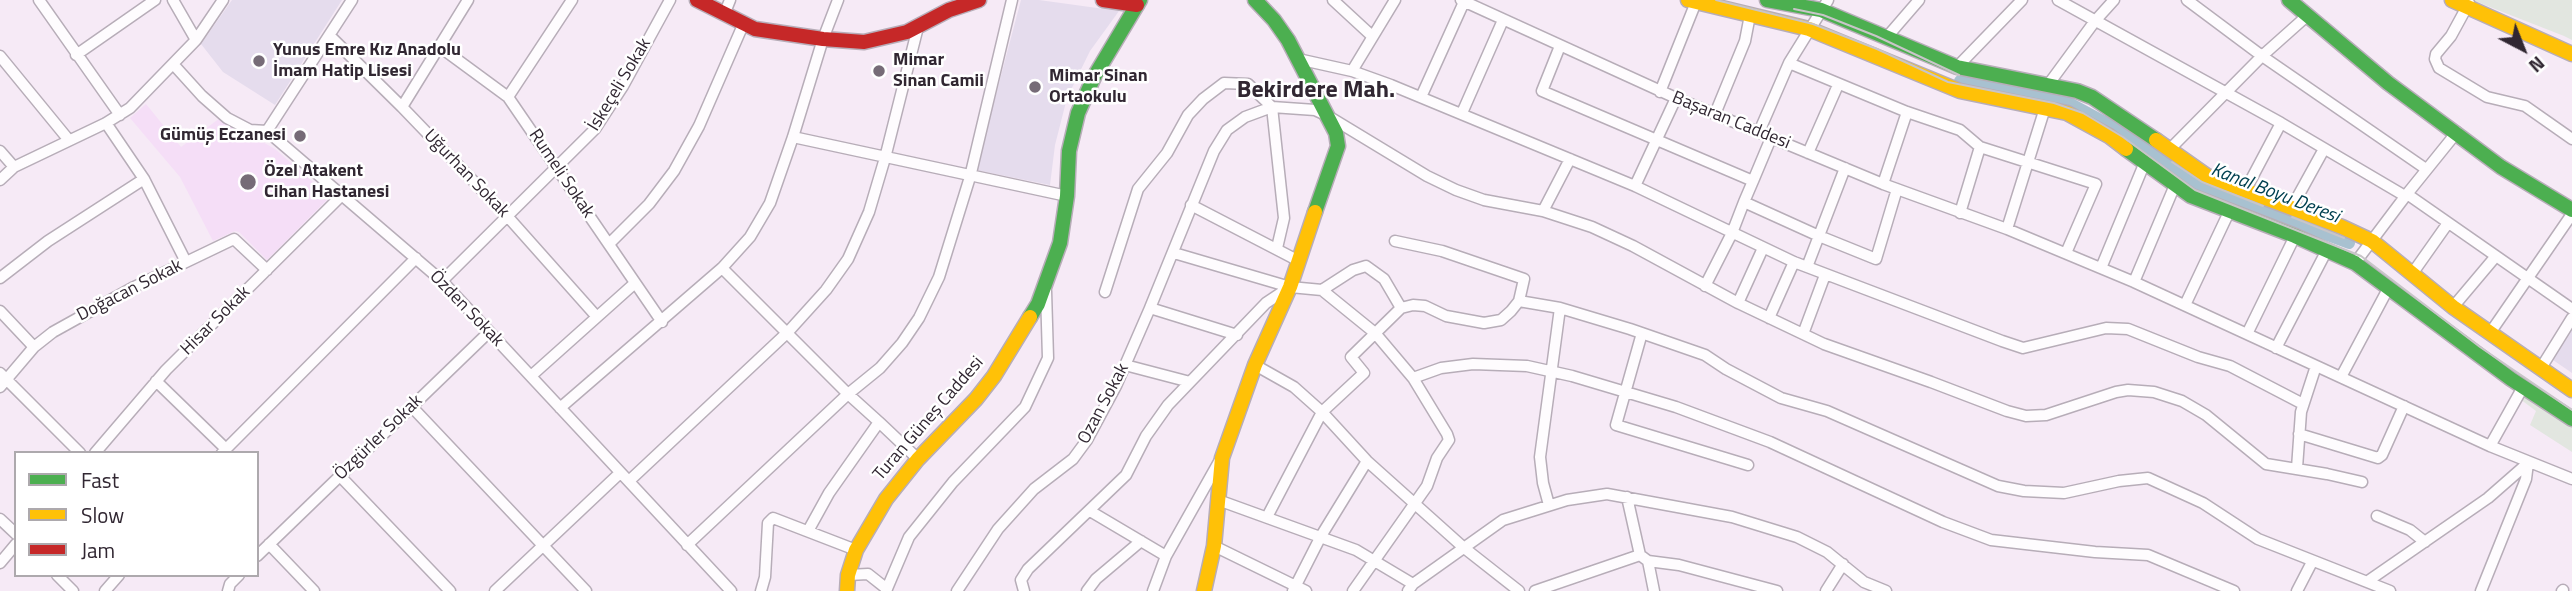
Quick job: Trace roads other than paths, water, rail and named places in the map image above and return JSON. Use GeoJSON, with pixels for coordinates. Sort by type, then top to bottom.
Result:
{"type":"FeatureCollection","features":[{"type":"Feature","properties":{"kind":"main road"},"geometry":{"type":"LineString","coordinates":[[696,0],[743,25],[771,32],[864,41],[896,36],[949,10],[979,0]]}},
{"type":"Feature","properties":{"kind":"main road"},"geometry":{"type":"LineString","coordinates":[[1103,0],[1138,2]]}},
{"type":"Feature","properties":{"kind":"main road"},"geometry":{"type":"LineString","coordinates":[[1204,591],[1214,546],[1222,458],[1255,365],[1290,287],[1338,153],[1336,133],[1281,29],[1255,0]]}},
{"type":"Feature","properties":{"kind":"main road"},"geometry":{"type":"LineString","coordinates":[[1767,0],[1825,5],[1887,37],[1957,67],[2048,85],[2092,97],[2207,176],[2292,207],[2363,252],[2412,274],[2453,307],[2572,390]]}},
{"type":"Feature","properties":{"kind":"main road"},"geometry":{"type":"LineString","coordinates":[[2289,0],[2388,83],[2515,177],[2572,212]]}},
{"type":"Feature","properties":{"kind":"main road"},"geometry":{"type":"LineString","coordinates":[[1692,1],[1809,29],[1960,91],[2067,113],[2094,126],[2198,199],[2327,250],[2363,252]]}},
{"type":"Feature","properties":{"kind":"main road","name":"Turan Güneş Caddesi"},"geometry":{"type":"LineString","coordinates":[[847,591],[848,575],[856,550],[886,499],[918,458],[960,418],[994,376],[1026,326],[1045,288],[1060,243],[1067,196],[1069,151],[1078,113],[1094,77],[1138,2]]}},
{"type":"Feature","properties":{"kind":"main road"},"geometry":{"type":"LineString","coordinates":[[2462,2],[2572,48]]}},
{"type":"Feature","properties":{"kind":"main road"},"geometry":{"type":"LineString","coordinates":[[2462,2],[2572,54]]}},
{"type":"Feature","properties":{"kind":"main road"},"geometry":{"type":"LineString","coordinates":[[2363,252],[2389,288],[2523,387],[2572,419]]}},
{"type":"Feature","properties":{"kind":"street"},"geometry":{"type":"LineString","coordinates":[[39,0],[120,115]]}},
{"type":"Feature","properties":{"kind":"street"},"geometry":{"type":"LineString","coordinates":[[76,55],[155,0]]}},
{"type":"Feature","properties":{"kind":"street"},"geometry":{"type":"LineString","coordinates":[[173,0],[196,40]]}},
{"type":"Feature","properties":{"kind":"street"},"geometry":{"type":"LineString","coordinates":[[0,180],[14,167],[106,123],[140,99],[196,40],[223,0]]}},
{"type":"Feature","properties":{"kind":"street"},"geometry":{"type":"LineString","coordinates":[[267,131],[352,0]]}},
{"type":"Feature","properties":{"kind":"street"},"geometry":{"type":"LineString","coordinates":[[402,107],[468,0]]}},
{"type":"Feature","properties":{"kind":"street"},"geometry":{"type":"LineString","coordinates":[[508,97],[572,0]]}},
{"type":"Feature","properties":{"kind":"street","name":"İskeçeli Sokak"},"geometry":{"type":"LineString","coordinates":[[442,281],[587,138],[605,115],[670,0]]}},
{"type":"Feature","properties":{"kind":"street"},"geometry":{"type":"LineString","coordinates":[[724,15],[730,0]]}},
{"type":"Feature","properties":{"kind":"street"},"geometry":{"type":"LineString","coordinates":[[560,408],[722,268],[750,237],[762,219],[793,137],[838,0]]}},
{"type":"Feature","properties":{"kind":"street"},"geometry":{"type":"LineString","coordinates":[[688,545],[848,394],[891,358],[931,296],[970,177],[1012,0]]}},
{"type":"Feature","properties":{"kind":"street"},"geometry":{"type":"LineString","coordinates":[[1352,71],[1395,0]]}},
{"type":"Feature","properties":{"kind":"street"},"geometry":{"type":"LineString","coordinates":[[1887,37],[1919,0]]}},
{"type":"Feature","properties":{"kind":"street"},"geometry":{"type":"LineString","coordinates":[[1957,67],[2022,0]]}},
{"type":"Feature","properties":{"kind":"street"},"geometry":{"type":"LineString","coordinates":[[2059,0],[2406,195],[2572,309]]}},
{"type":"Feature","properties":{"kind":"street"},"geometry":{"type":"LineString","coordinates":[[2048,85],[2095,21],[2114,0]]}},
{"type":"Feature","properties":{"kind":"street"},"geometry":{"type":"LineString","coordinates":[[2187,0],[2262,57],[2426,169]]}},
{"type":"Feature","properties":{"kind":"street"},"geometry":{"type":"LineString","coordinates":[[1335,1],[1372,36]]}},
{"type":"Feature","properties":{"kind":"street"},"geometry":{"type":"LineString","coordinates":[[1421,97],[1462,1]]}},
{"type":"Feature","properties":{"kind":"street","name":"Başaran Caddesi"},"geometry":{"type":"LineString","coordinates":[[1462,1],[1676,99],[1883,184],[2007,229],[2134,282],[2490,446],[2572,479]]}},
{"type":"Feature","properties":{"kind":"street"},"geometry":{"type":"LineString","coordinates":[[1660,92],[1692,1]]}},
{"type":"Feature","properties":{"kind":"street"},"geometry":{"type":"LineString","coordinates":[[2462,2],[2451,36],[2436,54],[2439,68],[2487,97],[2525,106],[2572,139]]}},
{"type":"Feature","properties":{"kind":"street"},"geometry":{"type":"LineString","coordinates":[[1759,132],[1790,63],[1825,5]]}},
{"type":"Feature","properties":{"kind":"street"},"geometry":{"type":"LineString","coordinates":[[1715,114],[1745,41],[1750,15]]}},
{"type":"Feature","properties":{"kind":"street"},"geometry":{"type":"LineString","coordinates":[[2169,150],[2308,15]]}},
{"type":"Feature","properties":{"kind":"street"},"geometry":{"type":"LineString","coordinates":[[1462,114],[1503,20]]}},
{"type":"Feature","properties":{"kind":"street"},"geometry":{"type":"LineString","coordinates":[[609,244],[649,204],[674,171],[699,126],[743,25]]}},
{"type":"Feature","properties":{"kind":"street"},"geometry":{"type":"LineString","coordinates":[[629,481],[788,332],[826,290],[848,259],[863,230],[885,158],[918,27]]}},
{"type":"Feature","properties":{"kind":"street","name":"Uğurhan Sokak"},"geometry":{"type":"LineString","coordinates":[[330,36],[508,217],[597,317]]}},
{"type":"Feature","properties":{"kind":"street"},"geometry":{"type":"LineString","coordinates":[[1560,46],[1542,90],[1753,181]]}},
{"type":"Feature","properties":{"kind":"street","name":"Rumeli Sokak"},"geometry":{"type":"LineString","coordinates":[[440,47],[508,97],[662,322]]}},
{"type":"Feature","properties":{"kind":"street"},"geometry":{"type":"LineString","coordinates":[[0,56],[68,139]]}},
{"type":"Feature","properties":{"kind":"street"},"geometry":{"type":"LineString","coordinates":[[1297,59],[1352,71],[1421,97],[1635,186],[1825,275],[2023,348],[2106,328],[2128,329],[2198,357],[2230,366],[2303,404]]}},
{"type":"Feature","properties":{"kind":"street"},"geometry":{"type":"LineString","coordinates":[[1790,63],[1838,85],[1959,130],[1980,147],[2096,184],[2066,253]]}},
{"type":"Feature","properties":{"kind":"street","name":"Özden Sokak"},"geometry":{"type":"LineString","coordinates":[[173,64],[202,96],[227,118],[250,130],[267,131],[442,281],[731,591]]}},
{"type":"Feature","properties":{"kind":"street"},"geometry":{"type":"LineString","coordinates":[[1105,292],[1138,189],[1167,153],[1188,115],[1224,83],[1241,82],[1253,86],[1272,107],[1284,218],[1277,248]]}},
{"type":"Feature","properties":{"kind":"street"},"geometry":{"type":"LineString","coordinates":[[1808,153],[1838,85]]}},
{"type":"Feature","properties":{"kind":"street"},"geometry":{"type":"LineString","coordinates":[[1635,186],[1676,99]]}},
{"type":"Feature","properties":{"kind":"street"},"geometry":{"type":"LineString","coordinates":[[1272,107],[1315,110],[1427,176],[1456,190],[1484,200],[1543,211],[1613,236],[1705,286],[1803,334],[1839,350],[1995,407],[2026,416],[2046,415],[2128,390],[2172,397],[2214,420],[2262,461],[2362,482]]}},
{"type":"Feature","properties":{"kind":"street","name":"Ozan Sokak"},"geometry":{"type":"LineString","coordinates":[[957,591],[998,529],[1034,489],[1073,459],[1087,440],[1125,365],[1174,253],[1214,151],[1227,130],[1245,117],[1272,107]]}},
{"type":"Feature","properties":{"kind":"street"},"geometry":{"type":"LineString","coordinates":[[2007,229],[2045,108]]}},
{"type":"Feature","properties":{"kind":"street"},"geometry":{"type":"LineString","coordinates":[[1883,184],[1907,112]]}},
{"type":"Feature","properties":{"kind":"street"},"geometry":{"type":"LineString","coordinates":[[106,123],[144,179],[186,262]]}},
{"type":"Feature","properties":{"kind":"street"},"geometry":{"type":"LineString","coordinates":[[2245,191],[2281,123]]}},
{"type":"Feature","properties":{"kind":"street"},"geometry":{"type":"LineString","coordinates":[[2363,252],[2457,132]]}},
{"type":"Feature","properties":{"kind":"street"},"geometry":{"type":"LineString","coordinates":[[793,137],[1067,196]]}},
{"type":"Feature","properties":{"kind":"street"},"geometry":{"type":"LineString","coordinates":[[1705,286],[1732,233],[1771,138]]}},
{"type":"Feature","properties":{"kind":"street"},"geometry":{"type":"LineString","coordinates":[[1960,213],[1980,147]]}},
{"type":"Feature","properties":{"kind":"street"},"geometry":{"type":"LineString","coordinates":[[2292,207],[2324,149]]}},
{"type":"Feature","properties":{"kind":"street"},"geometry":{"type":"LineString","coordinates":[[0,151],[14,167]]}},
{"type":"Feature","properties":{"kind":"street"},"geometry":{"type":"LineString","coordinates":[[1543,211],[1570,159]]}},
{"type":"Feature","properties":{"kind":"street"},"geometry":{"type":"LineString","coordinates":[[2101,268],[2145,162]]}},
{"type":"Feature","properties":{"kind":"street"},"geometry":{"type":"LineString","coordinates":[[1807,267],[1845,168]]}},
{"type":"Feature","properties":{"kind":"street"},"geometry":{"type":"LineString","coordinates":[[0,278],[48,241],[144,179]]}},
{"type":"Feature","properties":{"kind":"street"},"geometry":{"type":"LineString","coordinates":[[2134,282],[2175,185]]}},
{"type":"Feature","properties":{"kind":"street"},"geometry":{"type":"LineString","coordinates":[[1744,202],[1876,259],[1897,189]]}},
{"type":"Feature","properties":{"kind":"street","name":"Hisar Sokak"},"geometry":{"type":"LineString","coordinates":[[97,451],[156,381],[342,195]]}},
{"type":"Feature","properties":{"kind":"street"},"geometry":{"type":"LineString","coordinates":[[1191,205],[1299,261]]}},
{"type":"Feature","properties":{"kind":"street"},"geometry":{"type":"LineString","coordinates":[[2185,305],[2229,212]]}},
{"type":"Feature","properties":{"kind":"street"},"geometry":{"type":"LineString","coordinates":[[2490,332],[2572,212]]}},
{"type":"Feature","properties":{"kind":"street"},"geometry":{"type":"LineString","coordinates":[[2412,274],[2448,223]]}},
{"type":"Feature","properties":{"kind":"street"},"geometry":{"type":"LineString","coordinates":[[2247,334],[2295,236]]}},
{"type":"Feature","properties":{"kind":"street","name":"Doğacan Sokak"},"geometry":{"type":"LineString","coordinates":[[2,379],[34,347],[67,324],[234,239],[267,270]]}},
{"type":"Feature","properties":{"kind":"street"},"geometry":{"type":"LineString","coordinates":[[1267,517],[1322,412],[1364,373],[1351,357],[1401,308],[1413,304],[1425,306],[1446,316],[1484,323],[1501,320],[1519,301],[1524,279],[1443,251],[1395,241]]}},
{"type":"Feature","properties":{"kind":"street"},"geometry":{"type":"LineString","coordinates":[[1738,303],[1763,248]]}},
{"type":"Feature","properties":{"kind":"street"},"geometry":{"type":"LineString","coordinates":[[2276,348],[2327,250]]}},
{"type":"Feature","properties":{"kind":"street"},"geometry":{"type":"LineString","coordinates":[[1174,253],[1290,287],[1322,290],[1375,333],[1413,378],[1449,438],[1437,458],[1427,486],[1353,591]]}},
{"type":"Feature","properties":{"kind":"street"},"geometry":{"type":"LineString","coordinates":[[2453,307],[2496,256]]}},
{"type":"Feature","properties":{"kind":"street"},"geometry":{"type":"LineString","coordinates":[[156,381],[223,451],[415,258]]}},
{"type":"Feature","properties":{"kind":"street"},"geometry":{"type":"LineString","coordinates":[[1769,318],[1794,262]]}},
{"type":"Feature","properties":{"kind":"street"},"geometry":{"type":"LineString","coordinates":[[1322,290],[1353,270],[1366,266],[1384,279],[1401,308]]}},
{"type":"Feature","properties":{"kind":"street"},"geometry":{"type":"LineString","coordinates":[[722,268],[848,394],[918,458]]}},
{"type":"Feature","properties":{"kind":"street"},"geometry":{"type":"LineString","coordinates":[[1803,334],[1825,275]]}},
{"type":"Feature","properties":{"kind":"street"},"geometry":{"type":"LineString","coordinates":[[531,376],[635,283]]}},
{"type":"Feature","properties":{"kind":"street"},"geometry":{"type":"LineString","coordinates":[[1024,591],[1021,580],[1028,569],[1126,475],[1160,414],[1266,303],[1290,287]]}},
{"type":"Feature","properties":{"kind":"street"},"geometry":{"type":"LineString","coordinates":[[848,575],[869,574],[887,590],[909,537],[917,526],[953,482],[1025,407],[1048,358],[1045,288]]}},
{"type":"Feature","properties":{"kind":"street"},"geometry":{"type":"LineString","coordinates":[[2341,377],[2389,288]]}},
{"type":"Feature","properties":{"kind":"street"},"geometry":{"type":"LineString","coordinates":[[1519,301],[1560,308],[1705,355],[1781,398],[1827,411],[1998,486],[2024,491],[2064,493],[2126,479],[2148,478],[2203,503],[2258,539],[2390,591]]}},
{"type":"Feature","properties":{"kind":"street"},"geometry":{"type":"LineString","coordinates":[[1150,308],[1237,335]]}},
{"type":"Feature","properties":{"kind":"street"},"geometry":{"type":"LineString","coordinates":[[1549,505],[1540,457],[1560,308]]}},
{"type":"Feature","properties":{"kind":"street"},"geometry":{"type":"LineString","coordinates":[[0,311],[34,347]]}},
{"type":"Feature","properties":{"kind":"street"},"geometry":{"type":"LineString","coordinates":[[2541,368],[2572,318]]}},
{"type":"Feature","properties":{"kind":"street","name":"Özgürler Sokak"},"geometry":{"type":"LineString","coordinates":[[262,547],[489,332]]}},
{"type":"Feature","properties":{"kind":"street"},"geometry":{"type":"LineString","coordinates":[[1642,333],[1616,425],[1748,465]]}},
{"type":"Feature","properties":{"kind":"street"},"geometry":{"type":"LineString","coordinates":[[1413,378],[1441,368],[1473,364],[1507,364],[1550,370],[1626,390],[1770,442],[1943,522],[1992,540],[2148,555],[2234,591]]}},
{"type":"Feature","properties":{"kind":"street"},"geometry":{"type":"LineString","coordinates":[[1125,365],[1190,383]]}},
{"type":"Feature","properties":{"kind":"street"},"geometry":{"type":"LineString","coordinates":[[1255,365],[1294,387],[1414,504],[1463,548],[1519,591]]}},
{"type":"Feature","properties":{"kind":"street"},"geometry":{"type":"LineString","coordinates":[[2297,468],[2303,404],[2316,366]]}},
{"type":"Feature","properties":{"kind":"street"},"geometry":{"type":"LineString","coordinates":[[2,379],[78,451]]}},
{"type":"Feature","properties":{"kind":"street"},"geometry":{"type":"LineString","coordinates":[[2490,446],[2523,387]]}},
{"type":"Feature","properties":{"kind":"street"},"geometry":{"type":"LineString","coordinates":[[2299,434],[2380,458],[2404,406]]}},
{"type":"Feature","properties":{"kind":"street"},"geometry":{"type":"LineString","coordinates":[[412,407],[586,591]]}},
{"type":"Feature","properties":{"kind":"street"},"geometry":{"type":"LineString","coordinates":[[808,531],[829,493],[879,422]]}},
{"type":"Feature","properties":{"kind":"street"},"geometry":{"type":"LineString","coordinates":[[1153,591],[1166,556],[1222,458]]}},
{"type":"Feature","properties":{"kind":"street"},"geometry":{"type":"LineString","coordinates":[[1214,546],[1298,589],[1321,536],[1367,461]]}},
{"type":"Feature","properties":{"kind":"street"},"geometry":{"type":"LineString","coordinates":[[2368,581],[2508,482],[2528,463]]}},
{"type":"Feature","properties":{"kind":"street"},"geometry":{"type":"LineString","coordinates":[[2481,591],[2526,480],[2528,463]]}},
{"type":"Feature","properties":{"kind":"street"},"geometry":{"type":"LineString","coordinates":[[495,591],[620,472]]}},
{"type":"Feature","properties":{"kind":"street"},"geometry":{"type":"LineString","coordinates":[[340,476],[450,591]]}},
{"type":"Feature","properties":{"kind":"street"},"geometry":{"type":"LineString","coordinates":[[1218,500],[1356,550],[1411,588],[1503,520],[1549,505],[1593,495],[1626,497],[1732,517],[1797,537],[1827,552],[1864,582],[1886,591]]}},
{"type":"Feature","properties":{"kind":"street"},"geometry":{"type":"LineString","coordinates":[[1626,497],[1654,591]]}},
{"type":"Feature","properties":{"kind":"street"},"geometry":{"type":"LineString","coordinates":[[1090,511],[1166,556]]}},
{"type":"Feature","properties":{"kind":"street"},"geometry":{"type":"LineString","coordinates":[[2377,516],[2400,524],[2425,542]]}},
{"type":"Feature","properties":{"kind":"street"},"geometry":{"type":"LineString","coordinates":[[761,591],[765,576],[769,520],[775,518],[856,550]]}},
{"type":"Feature","properties":{"kind":"street"},"geometry":{"type":"LineString","coordinates":[[0,519],[14,532]]}},
{"type":"Feature","properties":{"kind":"street"},"geometry":{"type":"LineString","coordinates":[[1087,591],[1096,579],[1140,541]]}},
{"type":"Feature","properties":{"kind":"street"},"geometry":{"type":"LineString","coordinates":[[0,562],[14,546]]}},
{"type":"Feature","properties":{"kind":"street"},"geometry":{"type":"LineString","coordinates":[[262,547],[314,591]]}},
{"type":"Feature","properties":{"kind":"street"},"geometry":{"type":"LineString","coordinates":[[1535,591],[1644,558],[1777,591]]}},
{"type":"Feature","properties":{"kind":"street"},"geometry":{"type":"LineString","coordinates":[[2297,591],[2312,562]]}},
{"type":"Feature","properties":{"kind":"street"},"geometry":{"type":"LineString","coordinates":[[1826,591],[1843,564]]}},
{"type":"Feature","properties":{"kind":"street"},"geometry":{"type":"LineString","coordinates":[[59,577],[73,591]]}},
{"type":"Feature","properties":{"kind":"street"},"geometry":{"type":"LineString","coordinates":[[105,591],[117,577]]}},
{"type":"Feature","properties":{"kind":"waterway","name":"Kanal Boyu Deresi"},"geometry":{"type":"LineString","coordinates":[[1960,81],[2069,103],[2121,131],[2201,188],[2349,243]]}},
{"type":"Feature","properties":{"kind":"tram line"},"geometry":{"type":"LineString","coordinates":[[1716,0],[1813,24],[1877,49],[1948,82],[2054,103],[2083,113],[2123,137],[2195,190],[2361,256],[2480,347],[2572,410]]}},
{"type":"Feature","properties":{"kind":"tram line"},"geometry":{"type":"LineString","coordinates":[[1794,9],[1823,15],[1876,36],[1959,75]]}},
{"type":"Feature","properties":{"kind":"tram line"},"geometry":{"type":"LineString","coordinates":[[2172,162],[2202,182],[2263,206]]}},
{"type":"Feature","properties":{"kind":"tram line"},"geometry":{"type":"LineString","coordinates":[[2292,217],[2344,238]]}},
{"type":"Feature","properties":{"kind":"place","name":"Yunus Emre Kız Anadolu İmam Hatip Lisesi"},"geometry":{"type":"Point","coordinates":[259,61]}},
{"type":"Feature","properties":{"kind":"place","name":"Mimar Sinan Camii"},"geometry":{"type":"Point","coordinates":[879,71]}},
{"type":"Feature","properties":{"kind":"place","name":"Mimar Sinan Ortaokulu"},"geometry":{"type":"Point","coordinates":[1035,87]}},
{"type":"Feature","properties":{"kind":"place","name":"Gümüş Eczanesi"},"geometry":{"type":"Point","coordinates":[300,136]}},
{"type":"Feature","properties":{"kind":"place","name":"Özel Atakent Cihan Hastanesi"},"geometry":{"type":"Point","coordinates":[248,182]}},
{"type":"Feature","properties":{"kind":"district","name":"Bekirdere Mah."},"geometry":{"type":"Point","coordinates":[1316,91]}}]}
